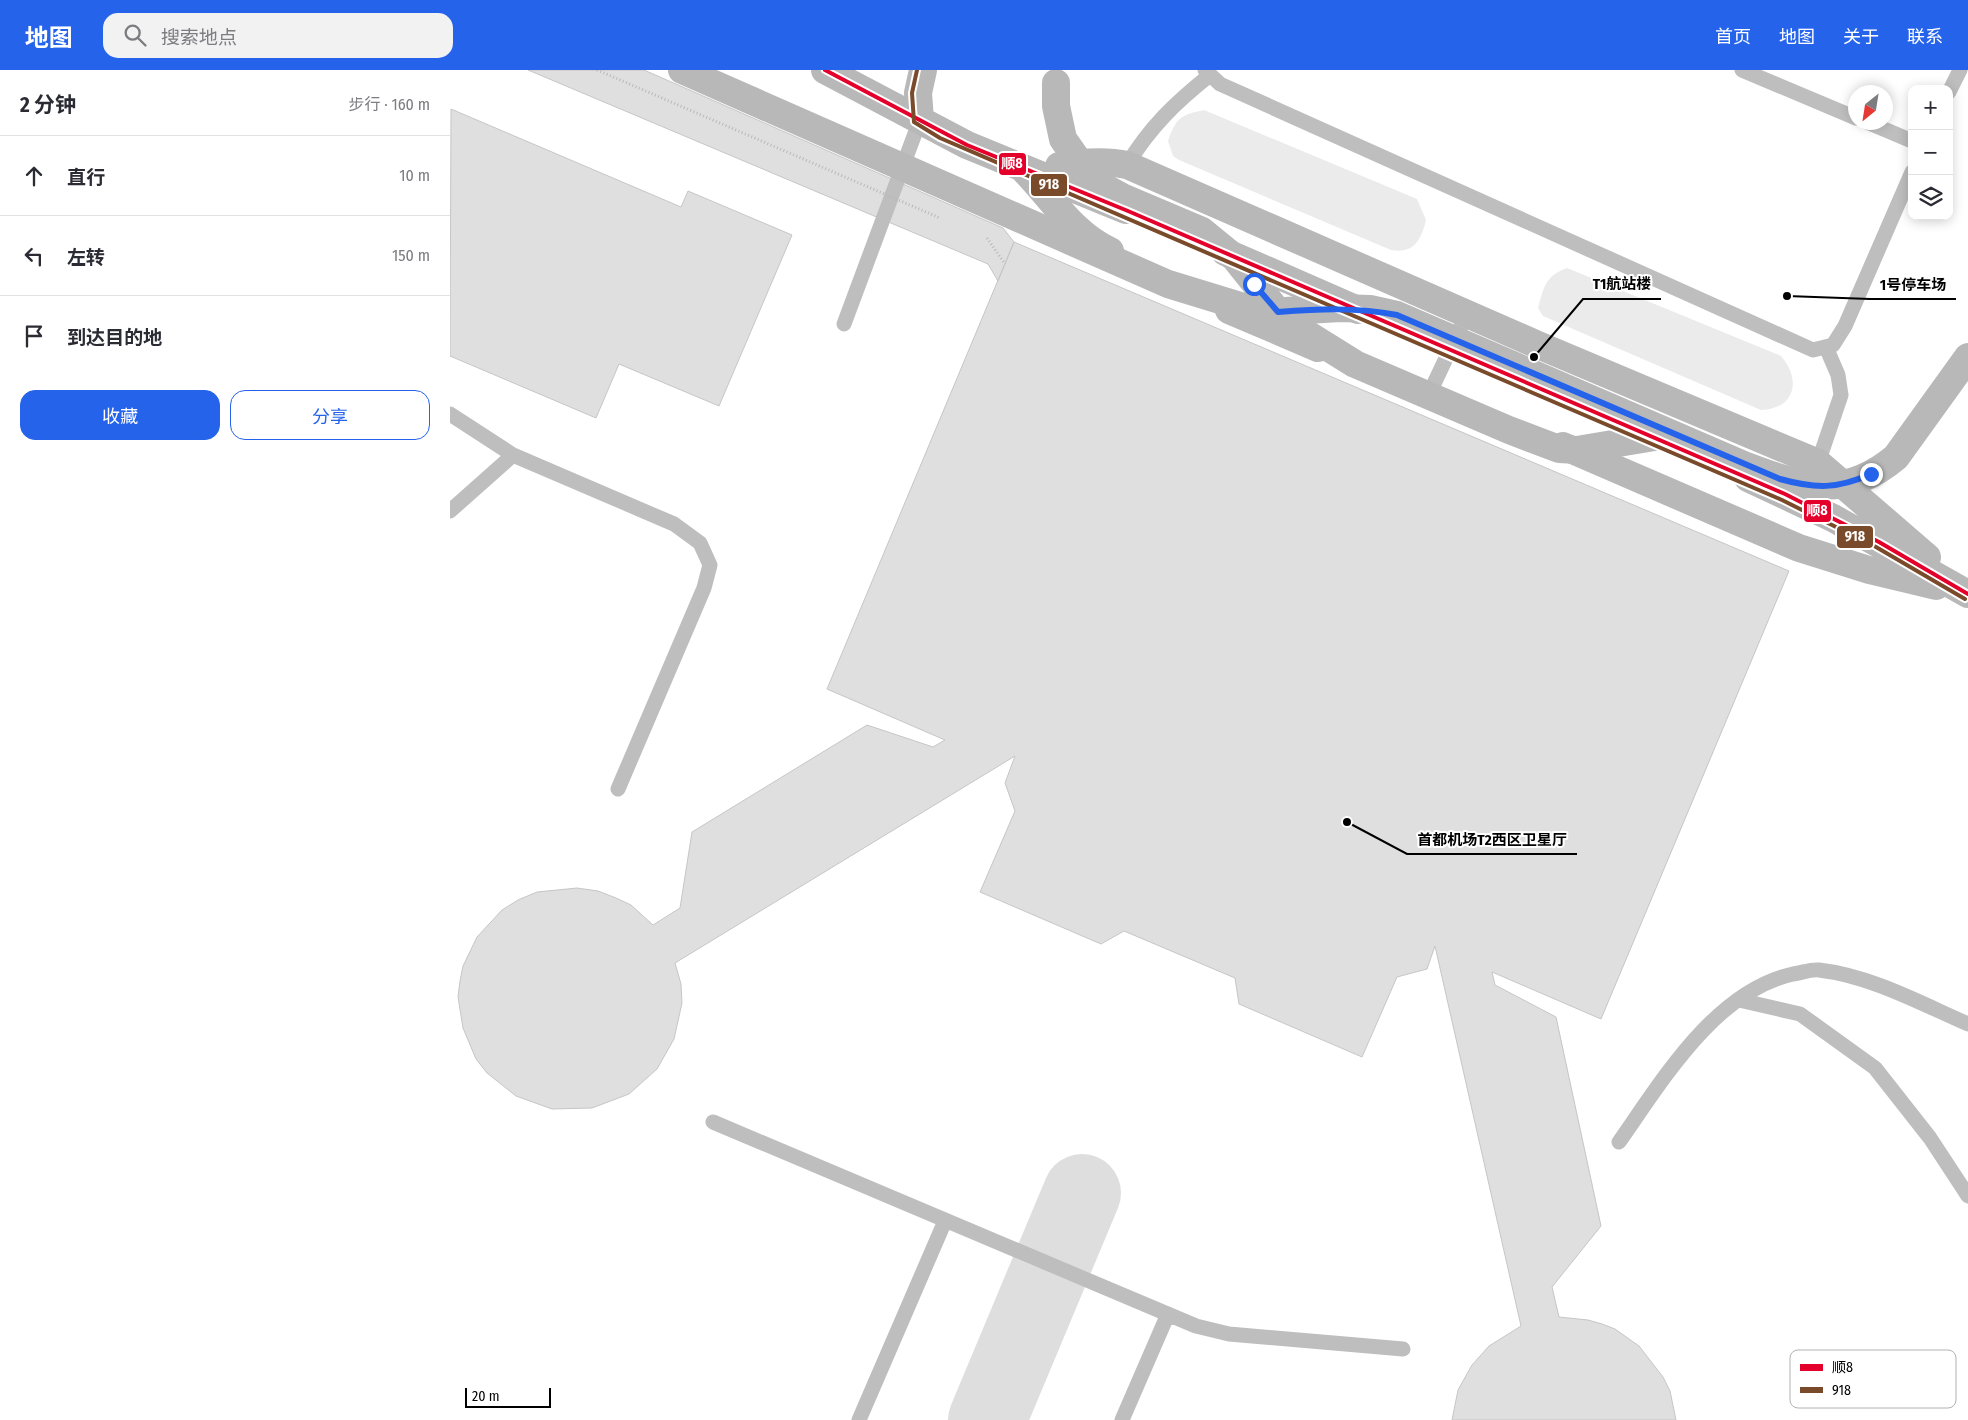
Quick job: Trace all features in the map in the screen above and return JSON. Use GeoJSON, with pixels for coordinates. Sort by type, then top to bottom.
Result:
{"type":"FeatureCollection","features":[{"type":"Feature","properties":{"kind":"street"},"geometry":{"type":"LineString","coordinates":[[682,70],[1168,284],[1509,430],[1559,449],[1577,450],[1672,434]]}},
{"type":"Feature","properties":{"kind":"street"},"geometry":{"type":"LineString","coordinates":[[920,120],[918,93],[923,70]]}},
{"type":"Feature","properties":{"kind":"street"},"geometry":{"type":"LineString","coordinates":[[842,74],[967,145],[1138,214],[1786,494],[1879,542],[1968,594]]}},
{"type":"Feature","properties":{"kind":"street"},"geometry":{"type":"LineString","coordinates":[[1057,76],[1056,106],[1063,140],[1086,172],[1102,186],[1124,198],[1744,465],[1802,485],[1823,487],[1850,484],[1883,468],[1896,457],[1968,357]]}},
{"type":"Feature","properties":{"kind":"street"},"geometry":{"type":"LineString","coordinates":[[1021,167],[1042,170],[1097,162],[1127,165],[1467,314],[1818,463],[1864,500],[1968,594]]}},
{"type":"Feature","properties":{"kind":"street"},"geometry":{"type":"LineString","coordinates":[[1021,167],[1064,214],[1093,242],[1799,548],[1869,570],[1968,594]]}},
{"type":"Feature","properties":{"kind":"street"},"geometry":{"type":"LineString","coordinates":[[1202,231],[1235,258],[1278,312],[1302,332],[1355,364]]}},
{"type":"Feature","properties":{"kind":"street"},"geometry":{"type":"LineString","coordinates":[[1168,284],[1253,310],[1278,312],[1341,308],[1370,309],[1397,315]]}},
{"type":"Feature","properties":{"kind":"lane"},"geometry":{"type":"LineString","coordinates":[[1742,70],[1848,115]]}},
{"type":"Feature","properties":{"kind":"lane"},"geometry":{"type":"LineString","coordinates":[[1952,85],[1960,70]]}},
{"type":"Feature","properties":{"kind":"lane"},"geometry":{"type":"LineString","coordinates":[[1127,165],[1142,140],[1160,118],[1208,73],[1220,84],[1813,350],[1833,345],[1845,326],[1911,175]]}},
{"type":"Feature","properties":{"kind":"lane"},"geometry":{"type":"LineString","coordinates":[[844,324],[920,120]]}},
{"type":"Feature","properties":{"kind":"lane"},"geometry":{"type":"LineString","coordinates":[[1887,130],[1908,139]]}},
{"type":"Feature","properties":{"kind":"lane"},"geometry":{"type":"LineString","coordinates":[[1431,390],[1448,349],[1467,314]]}},
{"type":"Feature","properties":{"kind":"lane"},"geometry":{"type":"LineString","coordinates":[[1818,463],[1841,395],[1838,375],[1826,347]]}},
{"type":"Feature","properties":{"kind":"lane"},"geometry":{"type":"LineString","coordinates":[[450,414],[513,454],[674,524],[700,543],[710,565],[704,588],[618,789]]}},
{"type":"Feature","properties":{"kind":"lane"},"geometry":{"type":"LineString","coordinates":[[450,511],[513,454]]}},
{"type":"Feature","properties":{"kind":"lane"},"geometry":{"type":"LineString","coordinates":[[1619,1142],[1676,1062],[1708,1025],[1739,1000],[1777,978],[1816,969],[1865,980],[1968,1024]]}},
{"type":"Feature","properties":{"kind":"lane"},"geometry":{"type":"LineString","coordinates":[[1739,1000],[1800,1014],[1875,1068],[1930,1138],[1968,1196]]}},
{"type":"Feature","properties":{"kind":"lane"},"geometry":{"type":"LineString","coordinates":[[713,1122],[1196,1326],[1229,1334],[1403,1349]]}},
{"type":"Feature","properties":{"kind":"lane"},"geometry":{"type":"LineString","coordinates":[[859,1420],[945,1221]]}},
{"type":"Feature","properties":{"kind":"lane"},"geometry":{"type":"LineString","coordinates":[[1122,1420],[1168,1314]]}},
{"type":"Feature","properties":{"kind":"path"},"geometry":{"type":"LineString","coordinates":[[597,70],[943,219]]}},
{"type":"Feature","properties":{"kind":"path"},"geometry":{"type":"LineString","coordinates":[[980,234],[989,238],[1005,264]]}},
{"type":"Feature","properties":{"kind":"shaded area"},"geometry":{"type":"Polygon","coordinates":[[[1204,110],[1417,199],[1426,220],[1422,234],[1411,248],[1399,251],[1391,250],[1179,160],[1173,156],[1168,141],[1174,127],[1184,116],[1204,110]]]}},
{"type":"Feature","properties":{"kind":"shaded area"},"geometry":{"type":"Polygon","coordinates":[[[1567,268],[1781,356],[1792,374],[1792,392],[1788,399],[1781,405],[1761,410],[1543,316],[1538,308],[1546,283],[1554,275],[1567,268]]]}},
{"type":"Feature","properties":{"kind":"building"},"geometry":{"type":"Polygon","coordinates":[[[528,70],[644,70],[1003,228],[1014,242],[998,281],[988,264],[528,70]]]}},
{"type":"Feature","properties":{"kind":"building"},"geometry":{"type":"Polygon","coordinates":[[[451,109],[681,207],[688,191],[792,235],[719,406],[619,364],[596,418],[450,356],[451,109]]]}},
{"type":"Feature","properties":{"kind":"building"},"geometry":{"type":"Polygon","coordinates":[[[1014,242],[1789,571],[1601,1019],[1492,972],[1495,985],[1556,1017],[1601,1226],[1552,1287],[1559,1317],[1588,1320],[1602,1324],[1615,1329],[1639,1346],[1663,1377],[1670,1391],[1676,1420],[1452,1420],[1458,1390],[1472,1365],[1489,1346],[1521,1326],[1435,946],[1427,969],[1397,977],[1362,1057],[1239,1004],[1235,978],[1124,931],[1101,944],[980,892],[1015,811],[1005,783],[1015,756],[675,963],[681,984],[682,1003],[674,1039],[657,1069],[629,1094],[592,1108],[552,1109],[516,1096],[487,1073],[476,1059],[463,1028],[458,997],[460,981],[463,966],[477,937],[502,910],[518,900],[537,892],[577,888],[598,891],[631,905],[653,925],[680,908],[692,832],[867,725],[933,747],[945,740],[827,689],[1014,242]]]}},
{"type":"Feature","properties":{"kind":"taxiway"},"geometry":{"type":"LineString","coordinates":[[987,1420],[1082,1193]]}},
{"type":"Feature","properties":{"kind":"transit line","name":"顺8"},"geometry":{"type":"LineString","coordinates":[[825,70],[967,145],[1128,211],[1785,494],[1879,542],[1968,594]]}},
{"type":"Feature","properties":{"kind":"transit line","name":"918"},"geometry":{"type":"LineString","coordinates":[[917,70],[912,93],[914,122],[940,138],[1782,500],[1876,547],[1965,599]]}},
{"type":"Feature","properties":{"kind":"place","name":"1号停车场"},"geometry":{"type":"Point","coordinates":[1787,296]}},
{"type":"Feature","properties":{"kind":"place","name":"T1航站楼"},"geometry":{"type":"Point","coordinates":[1534,357]}},
{"type":"Feature","properties":{"kind":"place","name":"首都机场T2西区卫星厅"},"geometry":{"type":"Point","coordinates":[1347,822]}},
{"type":"Feature","properties":{"kind":"route"},"geometry":{"type":"LineString","coordinates":[[1254,284],[1278,312],[1341,308],[1370,309],[1397,315],[1780,479],[1802,485],[1823,487],[1850,484],[1871,474]]}}]}
